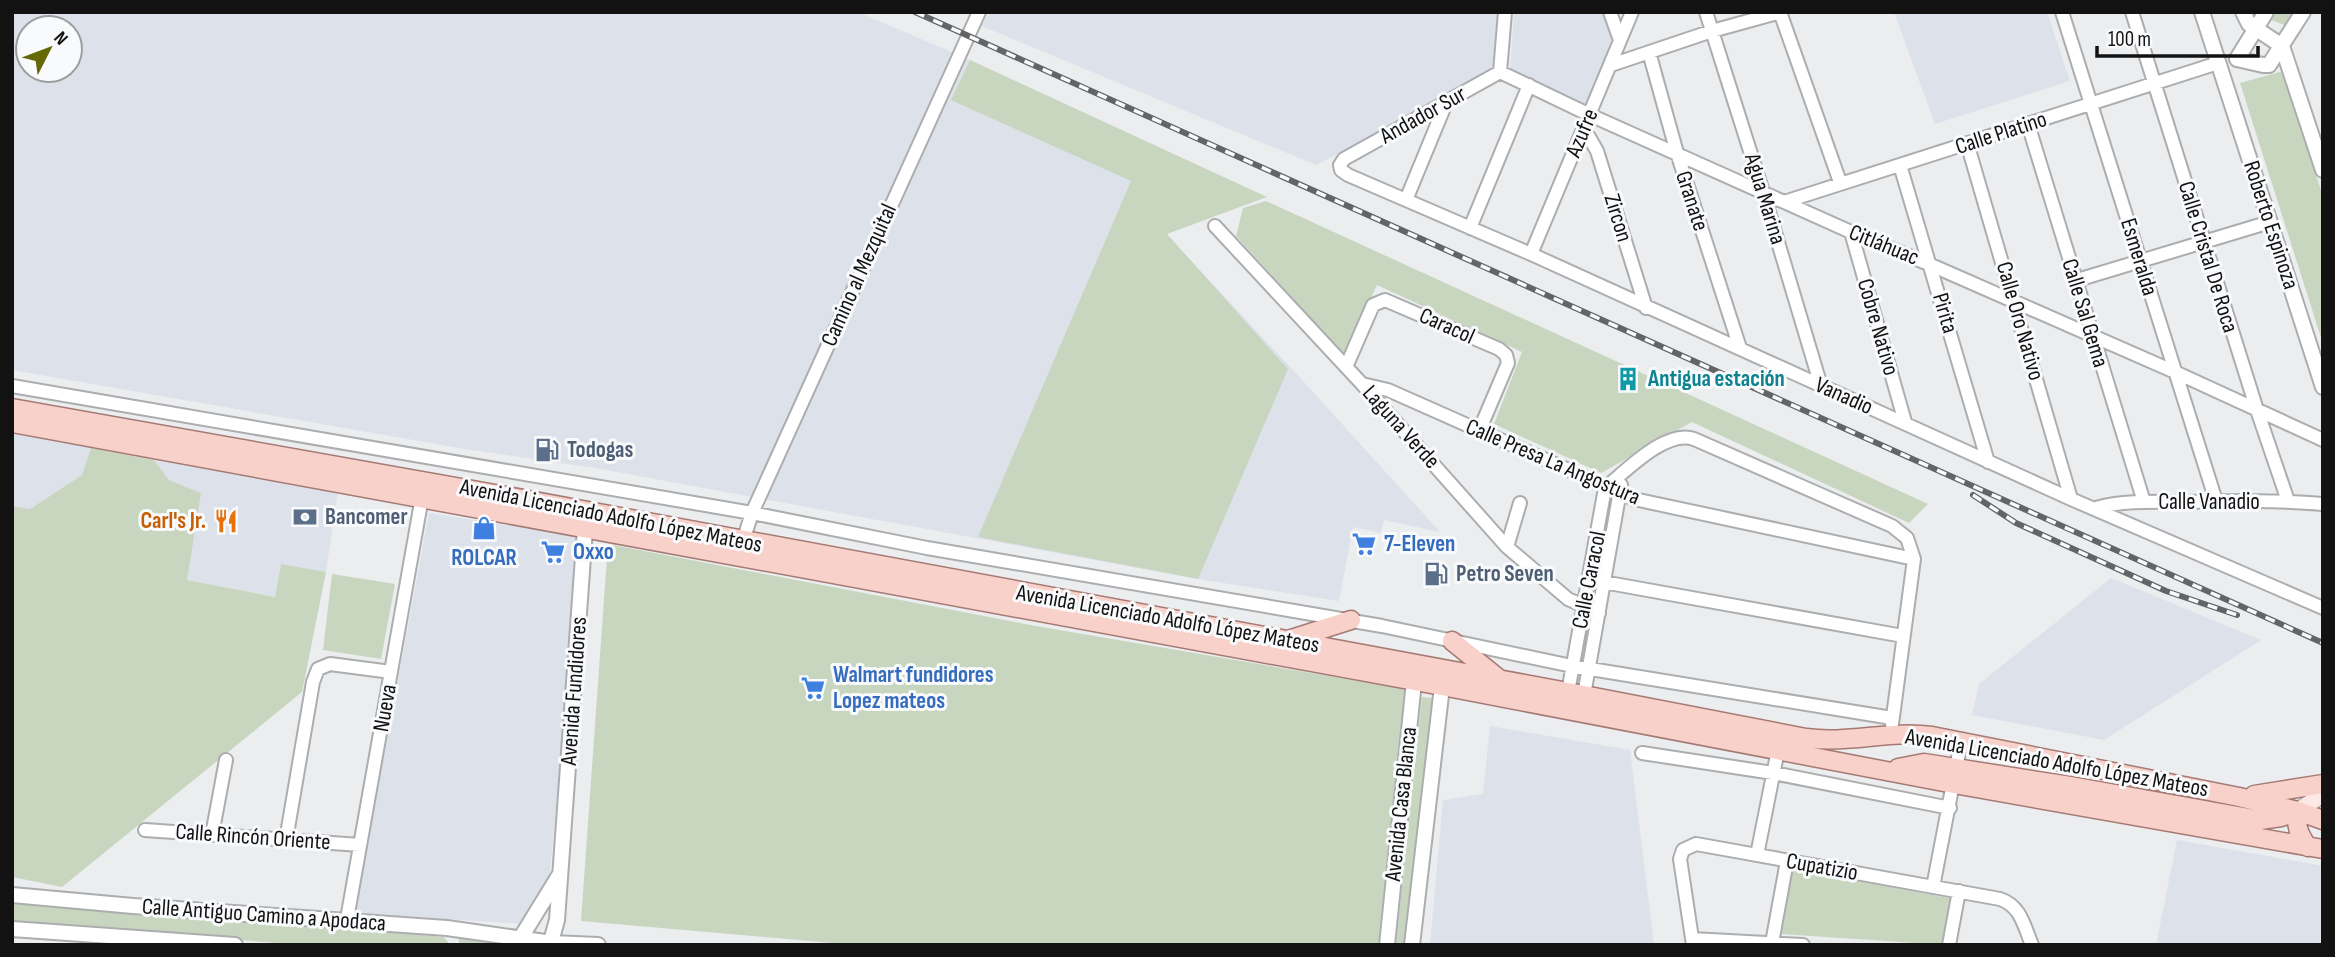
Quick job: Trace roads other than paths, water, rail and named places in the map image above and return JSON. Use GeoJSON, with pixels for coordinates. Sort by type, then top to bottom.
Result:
{"type":"FeatureCollection","features":[{"type":"Feature","properties":{"kind":"main road","name":"Avenida Licenciado Adolfo López Mateos"},"geometry":{"type":"LineString","coordinates":[[12,408],[583,510],[1285,641],[1415,673]]}},
{"type":"Feature","properties":{"kind":"main road","name":"Avenida Licenciado Adolfo López Mateos"},"geometry":{"type":"LineString","coordinates":[[12,424],[585,529],[1444,678],[1778,750],[1891,771],[1924,764],[1955,776],[2315,848]]}},
{"type":"Feature","properties":{"kind":"main road"},"geometry":{"type":"LineString","coordinates":[[1285,641],[1351,620]]}},
{"type":"Feature","properties":{"kind":"main road"},"geometry":{"type":"LineString","coordinates":[[1452,640],[1501,681]]}},
{"type":"Feature","properties":{"kind":"main road","name":"Avenida Licenciado Adolfo López Mateos"},"geometry":{"type":"LineString","coordinates":[[1444,678],[1501,681],[1814,740],[1891,725],[1920,734],[2239,797],[2323,820]]}},
{"type":"Feature","properties":{"kind":"main road"},"geometry":{"type":"LineString","coordinates":[[1955,776],[2070,786],[2246,819],[2270,819],[2298,811],[2323,794]]}},
{"type":"Feature","properties":{"kind":"main road"},"geometry":{"type":"LineString","coordinates":[[2239,797],[2323,784]]}},
{"type":"Feature","properties":{"kind":"main road"},"geometry":{"type":"LineString","coordinates":[[2298,811],[2299,833],[2315,848]]}},
{"type":"Feature","properties":{"kind":"street","name":"Camino al Mezquital"},"geometry":{"type":"LineString","coordinates":[[743,541],[752,513],[979,12]]}},
{"type":"Feature","properties":{"kind":"street"},"geometry":{"type":"LineString","coordinates":[[1500,72],[1505,12]]}},
{"type":"Feature","properties":{"kind":"street"},"geometry":{"type":"LineString","coordinates":[[1610,12],[1620,40]]}},
{"type":"Feature","properties":{"kind":"street","name":"Azufre"},"geometry":{"type":"LineString","coordinates":[[1531,254],[1632,12]]}},
{"type":"Feature","properties":{"kind":"street","name":"Agua Marina"},"geometry":{"type":"LineString","coordinates":[[1706,12],[1821,386]]}},
{"type":"Feature","properties":{"kind":"street"},"geometry":{"type":"LineString","coordinates":[[1611,65],[1712,31],[1780,12],[1840,183]]}},
{"type":"Feature","properties":{"kind":"street","name":"Esmeralda"},"geometry":{"type":"LineString","coordinates":[[2062,12],[2216,501]]}},
{"type":"Feature","properties":{"kind":"street","name":"Calle Cristal De Roca"},"geometry":{"type":"LineString","coordinates":[[2132,12],[2288,501]]}},
{"type":"Feature","properties":{"kind":"street","name":"Roberto Espinoza"},"geometry":{"type":"LineString","coordinates":[[2202,12],[2323,387]]}},
{"type":"Feature","properties":{"kind":"street"},"geometry":{"type":"LineString","coordinates":[[2242,12],[2245,19],[2282,46],[2323,170]]}},
{"type":"Feature","properties":{"kind":"street"},"geometry":{"type":"LineString","coordinates":[[2237,59],[2266,12]]}},
{"type":"Feature","properties":{"kind":"street"},"geometry":{"type":"LineString","coordinates":[[2218,63],[2237,59],[2269,65],[2302,12]]}},
{"type":"Feature","properties":{"kind":"street","name":"Granate"},"geometry":{"type":"LineString","coordinates":[[1649,52],[1677,153],[1740,348]]}},
{"type":"Feature","properties":{"kind":"street","name":"Calle Platino"},"geometry":{"type":"LineString","coordinates":[[1784,202],[2218,63]]}},
{"type":"Feature","properties":{"kind":"street","name":"Citláhuac"},"geometry":{"type":"LineString","coordinates":[[1500,72],[1851,232],[2014,301],[2323,440]]}},
{"type":"Feature","properties":{"kind":"street","name":"Andador Sur"},"geometry":{"type":"LineString","coordinates":[[1345,159],[1500,72]]}},
{"type":"Feature","properties":{"kind":"street"},"geometry":{"type":"LineString","coordinates":[[1470,228],[1529,85]]}},
{"type":"Feature","properties":{"kind":"street"},"geometry":{"type":"LineString","coordinates":[[1406,200],[1446,103]]}},
{"type":"Feature","properties":{"kind":"street","name":"Calle Sal Gema"},"geometry":{"type":"LineString","coordinates":[[2028,124],[2144,502]]}},
{"type":"Feature","properties":{"kind":"street","name":"Zircon"},"geometry":{"type":"LineString","coordinates":[[1583,131],[1597,151],[1646,308]]}},
{"type":"Feature","properties":{"kind":"street","name":"Calle Oro Nativo"},"geometry":{"type":"LineString","coordinates":[[1967,143],[2071,499]]}},
{"type":"Feature","properties":{"kind":"street","name":"Vanadio"},"geometry":{"type":"LineString","coordinates":[[1345,159],[1340,167],[1345,174],[1531,254],[2071,499],[2323,608]]}},
{"type":"Feature","properties":{"kind":"street","name":"Pirita"},"geometry":{"type":"LineString","coordinates":[[1900,165],[1989,462]]}},
{"type":"Feature","properties":{"kind":"street"},"geometry":{"type":"LineString","coordinates":[[2074,281],[2270,222]]}},
{"type":"Feature","properties":{"kind":"street","name":"Laguna Verde"},"geometry":{"type":"LineString","coordinates":[[1215,226],[1346,366],[1507,547],[1558,591],[1599,613]]}},
{"type":"Feature","properties":{"kind":"street","name":"Cobre Nativo"},"geometry":{"type":"LineString","coordinates":[[1851,232],[1905,422]]}},
{"type":"Feature","properties":{"kind":"street","name":"Caracol"},"geometry":{"type":"LineString","coordinates":[[1346,366],[1373,306],[1385,300],[1499,349],[1506,355],[1508,363],[1479,431]]}},
{"type":"Feature","properties":{"kind":"street","name":"Calle Presa La Angostura"},"geometry":{"type":"LineString","coordinates":[[1362,384],[1388,390],[1620,493],[1658,505],[1914,559]]}},
{"type":"Feature","properties":{"kind":"street"},"geometry":{"type":"LineString","coordinates":[[12,386],[752,513],[949,552],[1351,620],[1572,666],[1891,725],[1914,559],[1914,552],[1907,538],[1892,526],[1683,436],[1670,440],[1633,464],[1605,488]]}},
{"type":"Feature","properties":{"kind":"street","name":"Calle Caracol"},"geometry":{"type":"LineString","coordinates":[[1576,694],[1588,668],[1622,475]]}},
{"type":"Feature","properties":{"kind":"street","name":"Calle Caracol"},"geometry":{"type":"LineString","coordinates":[[1576,694],[1572,666],[1605,488]]}},
{"type":"Feature","properties":{"kind":"street","name":"Nueva"},"geometry":{"type":"LineString","coordinates":[[346,919],[422,497]]}},
{"type":"Feature","properties":{"kind":"street","name":"Calle Vanadio"},"geometry":{"type":"LineString","coordinates":[[2096,508],[2144,502],[2288,501],[2323,504]]}},
{"type":"Feature","properties":{"kind":"street"},"geometry":{"type":"LineString","coordinates":[[1507,547],[1520,503]]}},
{"type":"Feature","properties":{"kind":"street","name":"Avenida Fundidores"},"geometry":{"type":"LineString","coordinates":[[551,944],[558,920],[585,529],[583,510]]}},
{"type":"Feature","properties":{"kind":"street"},"geometry":{"type":"LineString","coordinates":[[1604,582],[1903,636]]}},
{"type":"Feature","properties":{"kind":"street"},"geometry":{"type":"LineString","coordinates":[[286,840],[313,682],[318,669],[330,664],[391,672]]}},
{"type":"Feature","properties":{"kind":"street","name":"Avenida Casa Blanca"},"geometry":{"type":"LineString","coordinates":[[1387,945],[1415,673]]}},
{"type":"Feature","properties":{"kind":"street","name":"Avenida Casa Blanca"},"geometry":{"type":"LineString","coordinates":[[1412,945],[1444,678]]}},
{"type":"Feature","properties":{"kind":"street"},"geometry":{"type":"LineString","coordinates":[[1933,887],[1961,742]]}},
{"type":"Feature","properties":{"kind":"street"},"geometry":{"type":"LineString","coordinates":[[1757,855],[1778,750]]}},
{"type":"Feature","properties":{"kind":"street"},"geometry":{"type":"LineString","coordinates":[[1642,753],[1773,773],[1950,808]]}},
{"type":"Feature","properties":{"kind":"street"},"geometry":{"type":"LineString","coordinates":[[212,835],[226,760]]}},
{"type":"Feature","properties":{"kind":"street","name":"Calle Rincón Oriente"},"geometry":{"type":"LineString","coordinates":[[145,830],[360,845]]}},
{"type":"Feature","properties":{"kind":"street","name":"Cupatizio"},"geometry":{"type":"LineString","coordinates":[[1693,942],[1680,859],[1683,850],[1696,844],[2000,899],[2013,905],[2021,916],[2032,945]]}},
{"type":"Feature","properties":{"kind":"street"},"geometry":{"type":"LineString","coordinates":[[1772,943],[1787,861]]}},
{"type":"Feature","properties":{"kind":"street","name":"Avenida Fundidores"},"geometry":{"type":"LineString","coordinates":[[519,942],[561,872]]}},
{"type":"Feature","properties":{"kind":"street"},"geometry":{"type":"LineString","coordinates":[[1949,945],[1959,891]]}},
{"type":"Feature","properties":{"kind":"street","name":"Calle Antiguo Camino a Apodaca"},"geometry":{"type":"LineString","coordinates":[[12,895],[133,906],[346,919],[447,928],[519,942],[598,945]]}},
{"type":"Feature","properties":{"kind":"street"},"geometry":{"type":"LineString","coordinates":[[447,928],[454,945]]}},
{"type":"Feature","properties":{"kind":"street","name":"Calle Antiguo Camino a Apodaca"},"geometry":{"type":"LineString","coordinates":[[12,929],[97,940],[235,945]]}},
{"type":"Feature","properties":{"kind":"street"},"geometry":{"type":"LineString","coordinates":[[1693,942],[1802,945]]}},
{"type":"Feature","properties":{"kind":"railway"},"geometry":{"type":"LineString","coordinates":[[915,12],[2323,643]]}},
{"type":"Feature","properties":{"kind":"railway"},"geometry":{"type":"LineString","coordinates":[[1973,495],[2016,523],[2166,591],[2237,615]]}},
{"type":"Feature","properties":{"kind":"place","name":"Antigua estación"},"geometry":{"type":"Point","coordinates":[1628,379]}},
{"type":"Feature","properties":{"kind":"place","name":"Todogas"},"geometry":{"type":"Point","coordinates":[547,450]}},
{"type":"Feature","properties":{"kind":"place","name":"Bancomer"},"geometry":{"type":"Point","coordinates":[305,517]}},
{"type":"Feature","properties":{"kind":"place","name":"Carl's Jr."},"geometry":{"type":"Point","coordinates":[226,521]}},
{"type":"Feature","properties":{"kind":"place","name":"ROLCAR"},"geometry":{"type":"Point","coordinates":[484,528]}},
{"type":"Feature","properties":{"kind":"place","name":"7-Eleven"},"geometry":{"type":"Point","coordinates":[1364,544]}},
{"type":"Feature","properties":{"kind":"place","name":"Oxxo"},"geometry":{"type":"Point","coordinates":[553,552]}},
{"type":"Feature","properties":{"kind":"place","name":"Petro Seven"},"geometry":{"type":"Point","coordinates":[1436,574]}},
{"type":"Feature","properties":{"kind":"place","name":"Walmart fundidores Lopez mateos"},"geometry":{"type":"Point","coordinates":[813,688]}}]}
